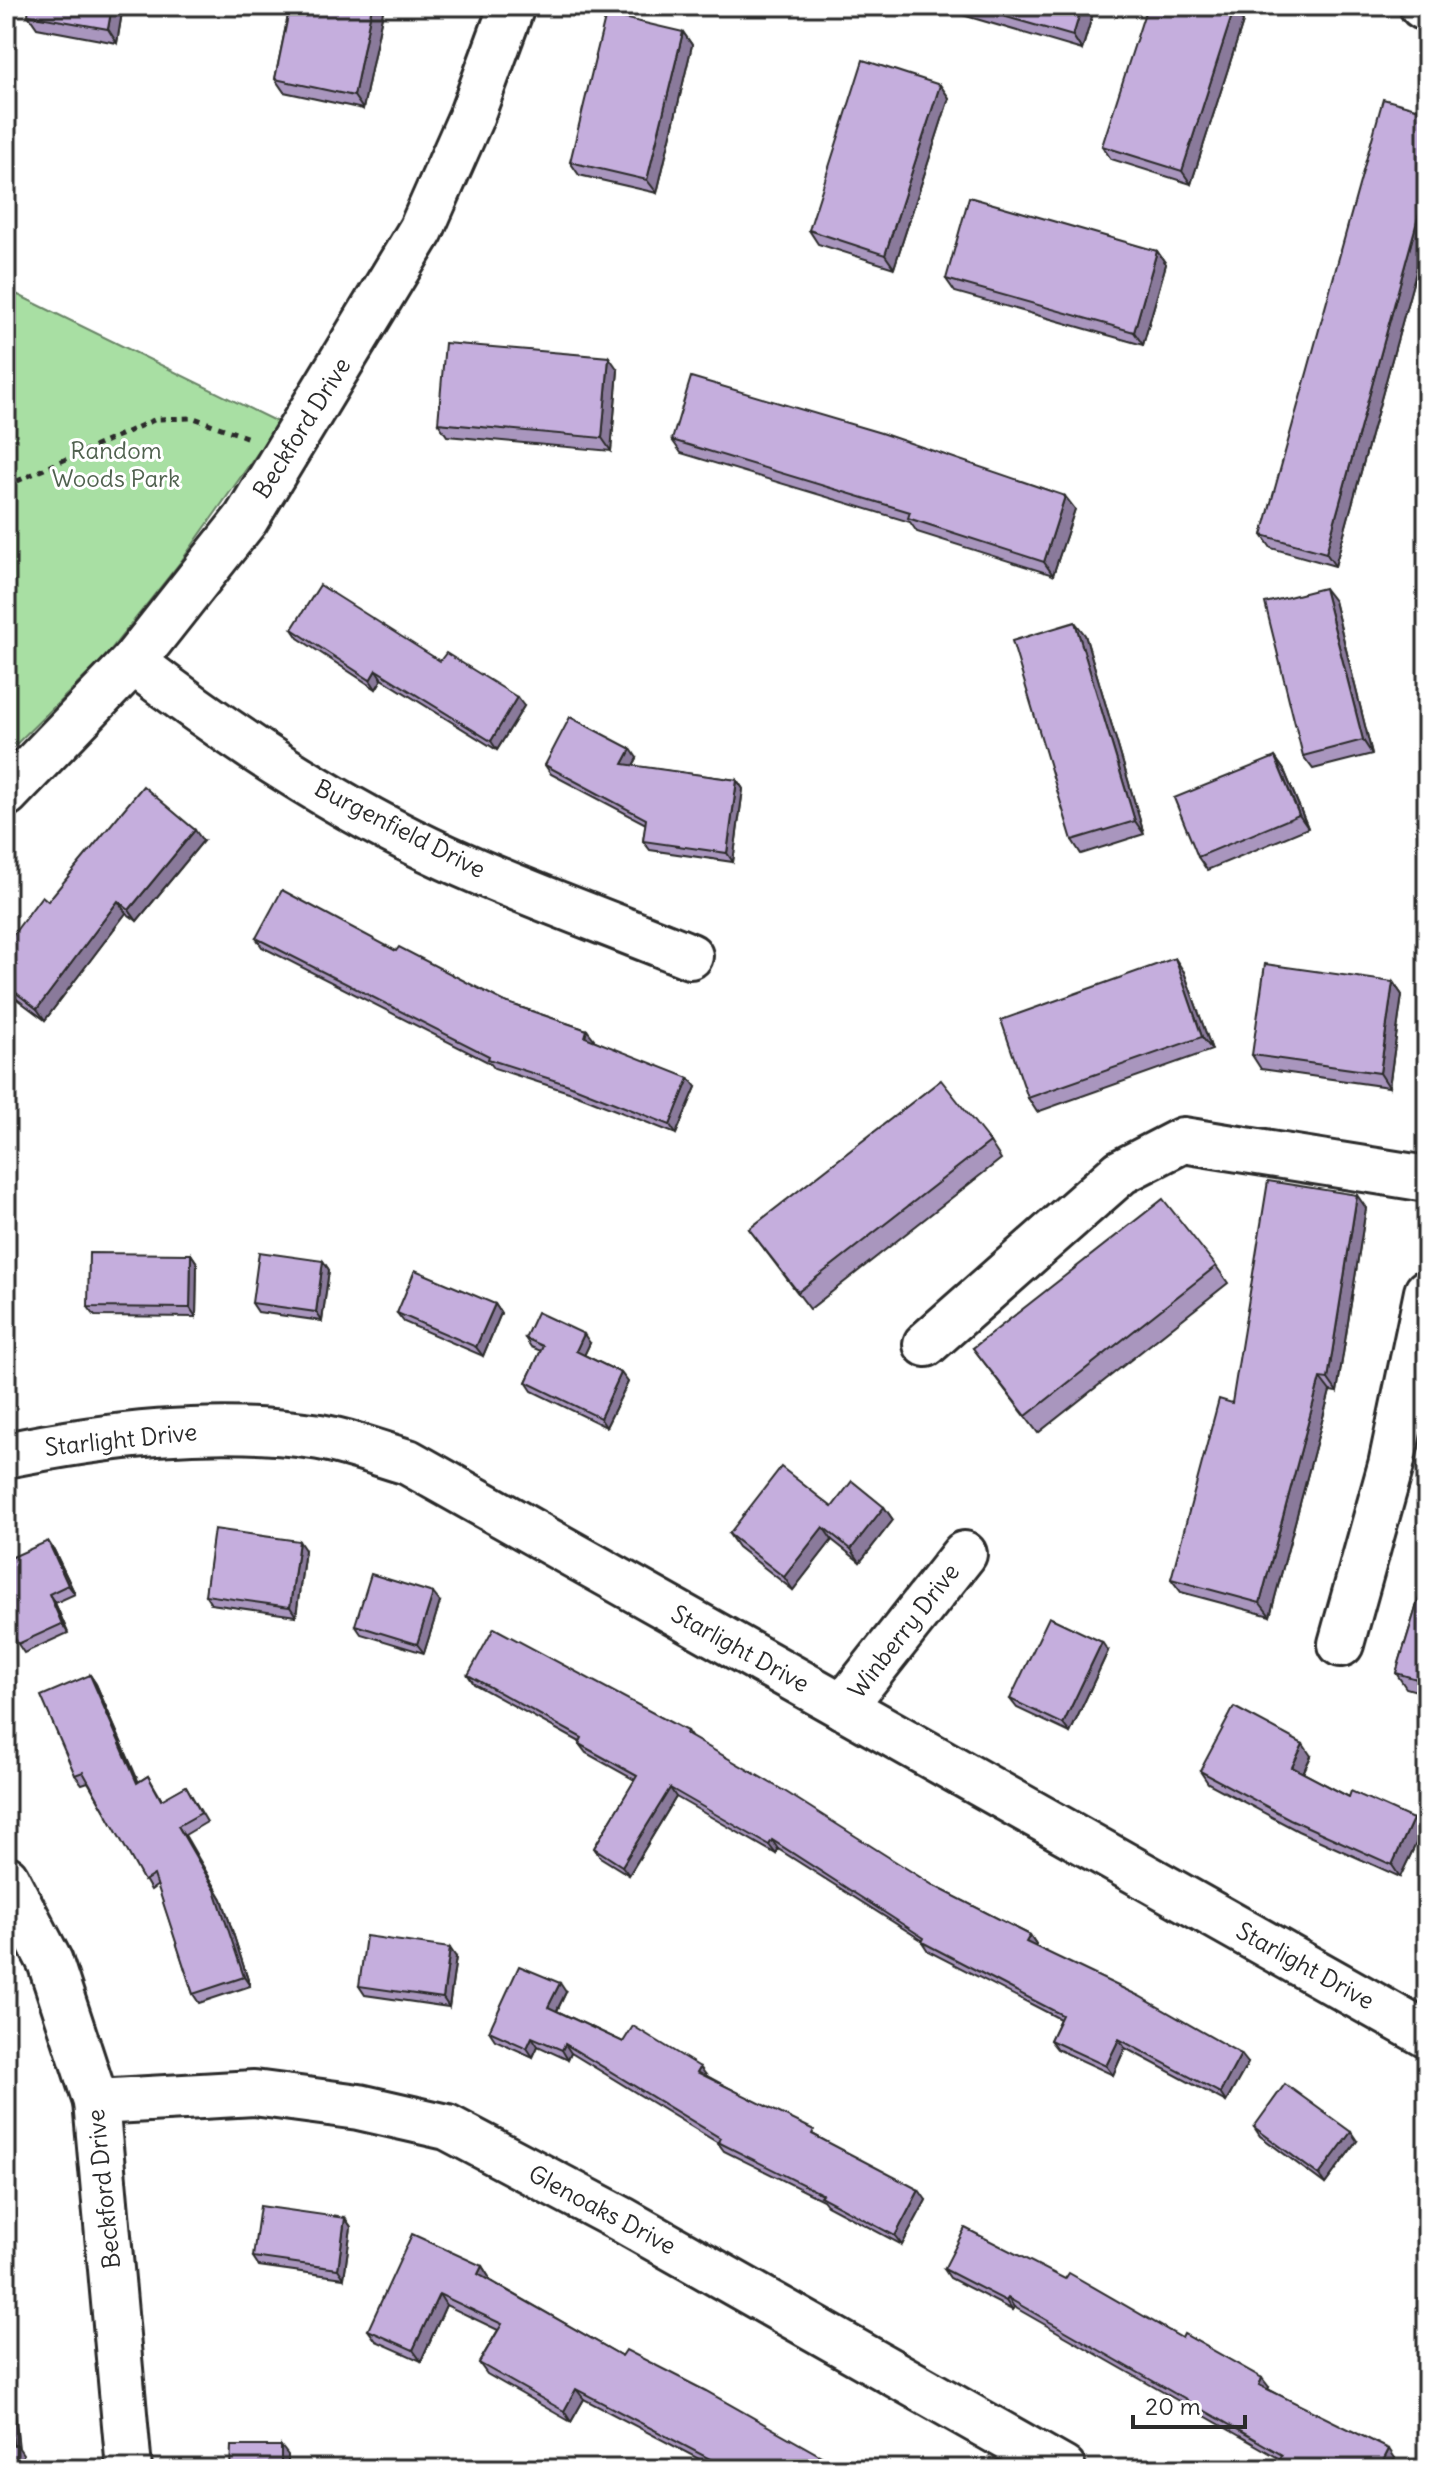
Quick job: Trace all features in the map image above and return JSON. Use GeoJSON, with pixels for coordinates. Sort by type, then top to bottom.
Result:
{"type":"FeatureCollection","features":[{"type":"Feature","properties":{"kind":"street","name":"Beckford Drive"},"geometry":{"type":"LineString","coordinates":[[6,794],[133,662],[246,519],[421,230],[471,117],[512,6]]}},
{"type":"Feature","properties":{"kind":"street","name":"Burgenfield Drive"},"geometry":{"type":"LineString","coordinates":[[133,662],[223,731],[331,796],[446,858],[690,956]]}},
{"type":"Feature","properties":{"kind":"street"},"geometry":{"type":"LineString","coordinates":[[926,1344],[1121,1172],[1183,1140],[1427,1179]]}},
{"type":"Feature","properties":{"kind":"street"},"geometry":{"type":"LineString","coordinates":[[1341,1644],[1409,1470],[1427,1292]]}},
{"type":"Feature","properties":{"kind":"street","name":"Starlight Drive"},"geometry":{"type":"LineString","coordinates":[[6,1455],[123,1437],[208,1430],[314,1436],[408,1462],[1427,2035]]}},
{"type":"Feature","properties":{"kind":"street","name":"Winberry Drive"},"geometry":{"type":"LineString","coordinates":[[843,1707],[964,1554]]}},
{"type":"Feature","properties":{"kind":"street","name":"Beckford Drive"},"geometry":{"type":"LineString","coordinates":[[6,1878],[50,1962],[96,2102],[129,2469]]}},
{"type":"Feature","properties":{"kind":"street","name":"Glenoaks Drive"},"geometry":{"type":"LineString","coordinates":[[96,2102],[254,2093],[359,2107],[447,2127],[621,2219],[1063,2469]]}},
{"type":"Feature","properties":{"kind":"path"},"geometry":{"type":"LineString","coordinates":[[6,486],[156,419],[194,418],[288,452]]}},
{"type":"Feature","properties":{"kind":"green space","name":"Random Woods Park"},"geometry":{"type":"Polygon","coordinates":[[[6,289],[279,423],[182,560],[104,658],[6,754],[6,289]]]}},
{"type":"Feature","properties":{"kind":"building"},"geometry":{"type":"Polygon","coordinates":[[[29,6],[112,6],[108,29],[28,15],[29,6]]]}},
{"type":"Feature","properties":{"kind":"building"},"geometry":{"type":"Polygon","coordinates":[[[290,6],[372,6],[354,96],[275,79],[290,6]]]}},
{"type":"Feature","properties":{"kind":"building"},"geometry":{"type":"Polygon","coordinates":[[[968,6],[1082,6],[1073,36],[968,6]]]}},
{"type":"Feature","properties":{"kind":"building"},"geometry":{"type":"Polygon","coordinates":[[[1147,6],[1224,6],[1234,9],[1182,171],[1102,146],[1147,6]]]}},
{"type":"Feature","properties":{"kind":"building"},"geometry":{"type":"Polygon","coordinates":[[[606,14],[683,32],[647,180],[570,162],[606,14]]]}},
{"type":"Feature","properties":{"kind":"building"},"geometry":{"type":"Polygon","coordinates":[[[863,60],[940,85],[885,255],[809,230],[863,60]]]}},
{"type":"Feature","properties":{"kind":"building"},"geometry":{"type":"Polygon","coordinates":[[[1383,99],[1427,111],[1427,185],[1326,553],[1262,535],[1383,99]]]}},
{"type":"Feature","properties":{"kind":"building"},"geometry":{"type":"Polygon","coordinates":[[[969,197],[1157,251],[1134,332],[946,279],[969,197]]]}},
{"type":"Feature","properties":{"kind":"building"},"geometry":{"type":"Polygon","coordinates":[[[445,343],[609,357],[602,438],[438,423],[445,343]]]}},
{"type":"Feature","properties":{"kind":"building"},"geometry":{"type":"Polygon","coordinates":[[[691,377],[881,433],[1065,496],[1044,562],[908,518],[910,512],[672,440],[691,377]]]}},
{"type":"Feature","properties":{"kind":"building"},"geometry":{"type":"Polygon","coordinates":[[[320,585],[440,661],[446,653],[517,697],[491,741],[376,670],[370,680],[292,629],[320,585]]]}},
{"type":"Feature","properties":{"kind":"building"},"geometry":{"type":"Polygon","coordinates":[[[1324,588],[1363,740],[1303,756],[1265,603],[1324,588]]]}},
{"type":"Feature","properties":{"kind":"building"},"geometry":{"type":"Polygon","coordinates":[[[1075,622],[1135,821],[1072,840],[1012,641],[1075,622]]]}},
{"type":"Feature","properties":{"kind":"building"},"geometry":{"type":"Polygon","coordinates":[[[570,717],[631,749],[623,764],[737,780],[727,853],[643,841],[646,819],[545,765],[570,717]]]}},
{"type":"Feature","properties":{"kind":"building"},"geometry":{"type":"Polygon","coordinates":[[[1275,757],[1299,815],[1198,857],[1174,798],[1275,757]]]}},
{"type":"Feature","properties":{"kind":"building"},"geometry":{"type":"Polygon","coordinates":[[[143,786],[195,830],[129,910],[118,901],[37,1009],[6,985],[6,944],[42,896],[48,901],[143,786]]]}},
{"type":"Feature","properties":{"kind":"building"},"geometry":{"type":"Polygon","coordinates":[[[282,890],[396,951],[399,947],[505,1002],[587,1030],[585,1037],[689,1078],[670,1125],[569,1085],[488,1059],[489,1056],[256,938],[282,890]]]}},
{"type":"Feature","properties":{"kind":"building"},"geometry":{"type":"Polygon","coordinates":[[[1175,958],[1202,1037],[1028,1098],[1001,1020],[1175,958]]]}},
{"type":"Feature","properties":{"kind":"building"},"geometry":{"type":"Polygon","coordinates":[[[1265,964],[1393,982],[1380,1073],[1252,1055],[1265,964]]]}},
{"type":"Feature","properties":{"kind":"building"},"geometry":{"type":"Polygon","coordinates":[[[941,1080],[990,1142],[798,1292],[749,1229],[941,1080]]]}},
{"type":"Feature","properties":{"kind":"building"},"geometry":{"type":"Polygon","coordinates":[[[1268,1181],[1357,1195],[1328,1379],[1320,1378],[1260,1603],[1171,1579],[1219,1399],[1232,1403],[1268,1181]]]}},
{"type":"Feature","properties":{"kind":"building"},"geometry":{"type":"Polygon","coordinates":[[[1163,1199],[1216,1266],[1026,1416],[973,1348],[1163,1199]]]}},
{"type":"Feature","properties":{"kind":"building"},"geometry":{"type":"Polygon","coordinates":[[[259,1252],[323,1261],[316,1312],[252,1303],[259,1252]]]}},
{"type":"Feature","properties":{"kind":"building"},"geometry":{"type":"Polygon","coordinates":[[[89,1253],[191,1254],[190,1308],[88,1307],[89,1253]]]}},
{"type":"Feature","properties":{"kind":"building"},"geometry":{"type":"Polygon","coordinates":[[[415,1270],[495,1304],[476,1347],[397,1313],[415,1270]]]}},
{"type":"Feature","properties":{"kind":"building"},"geometry":{"type":"Polygon","coordinates":[[[537,1312],[584,1334],[576,1351],[621,1373],[600,1418],[526,1382],[543,1346],[525,1338],[537,1312]]]}},
{"type":"Feature","properties":{"kind":"building"},"geometry":{"type":"Polygon","coordinates":[[[781,1467],[832,1507],[852,1481],[884,1507],[851,1549],[823,1527],[784,1577],[729,1534],[781,1467]]]}},
{"type":"Feature","properties":{"kind":"building"},"geometry":{"type":"Polygon","coordinates":[[[214,1529],[299,1541],[290,1607],[205,1595],[214,1529]]]}},
{"type":"Feature","properties":{"kind":"building"},"geometry":{"type":"Polygon","coordinates":[[[48,1541],[68,1585],[49,1594],[62,1624],[18,1644],[6,1619],[6,1560],[48,1541]]]}},
{"type":"Feature","properties":{"kind":"building"},"geometry":{"type":"Polygon","coordinates":[[[1427,1572],[1427,1682],[1396,1673],[1427,1572]]]}},
{"type":"Feature","properties":{"kind":"building"},"geometry":{"type":"Polygon","coordinates":[[[371,1574],[433,1593],[417,1644],[355,1625],[371,1574]]]}},
{"type":"Feature","properties":{"kind":"building"},"geometry":{"type":"Polygon","coordinates":[[[1049,1617],[1102,1642],[1063,1724],[1010,1699],[1049,1617]]]}},
{"type":"Feature","properties":{"kind":"building"},"geometry":{"type":"Polygon","coordinates":[[[494,1628],[687,1731],[686,1734],[786,1792],[934,1886],[1030,1935],[1026,1942],[1139,1996],[1241,2054],[1220,2093],[1119,2039],[1106,2066],[1050,2040],[1062,2015],[922,1942],[924,1938],[772,1840],[769,1845],[670,1788],[622,1866],[594,1848],[637,1776],[579,1744],[582,1738],[468,1675],[494,1628]]]}},
{"type":"Feature","properties":{"kind":"building"},"geometry":{"type":"Polygon","coordinates":[[[90,1675],[137,1783],[148,1776],[161,1800],[186,1786],[201,1813],[178,1826],[215,1890],[244,1977],[193,1994],[154,1875],[144,1881],[83,1772],[75,1775],[41,1696],[90,1675]]]}},
{"type":"Feature","properties":{"kind":"building"},"geometry":{"type":"Polygon","coordinates":[[[1234,1707],[1303,1744],[1292,1767],[1349,1797],[1351,1791],[1413,1819],[1392,1865],[1290,1819],[1200,1771],[1234,1707]]]}},
{"type":"Feature","properties":{"kind":"building"},"geometry":{"type":"Polygon","coordinates":[[[366,1936],[450,1948],[443,1998],[359,1986],[366,1936]]]}},
{"type":"Feature","properties":{"kind":"building"},"geometry":{"type":"Polygon","coordinates":[[[519,1966],[560,1983],[548,2007],[623,2042],[633,2026],[700,2067],[697,2072],[814,2130],[812,2134],[919,2190],[895,2236],[820,2196],[822,2194],[718,2142],[720,2138],[565,2044],[562,2050],[532,2037],[527,2048],[489,2031],[519,1966]]]}},
{"type":"Feature","properties":{"kind":"building"},"geometry":{"type":"Polygon","coordinates":[[[1285,2084],[1351,2132],[1319,2175],[1254,2127],[1285,2084]]]}},
{"type":"Feature","properties":{"kind":"building"},"geometry":{"type":"Polygon","coordinates":[[[260,2206],[345,2218],[338,2269],[253,2257],[260,2206]]]}},
{"type":"Feature","properties":{"kind":"building"},"geometry":{"type":"Polygon","coordinates":[[[965,2228],[1065,2279],[1069,2273],[1182,2338],[1184,2334],[1262,2378],[1259,2385],[1389,2449],[1379,2469],[1301,2469],[1280,2459],[1282,2455],[1008,2298],[1006,2301],[944,2269],[965,2228]]]}},
{"type":"Feature","properties":{"kind":"building"},"geometry":{"type":"Polygon","coordinates":[[[412,2234],[482,2266],[478,2274],[622,2356],[626,2350],[844,2469],[729,2469],[576,2389],[564,2411],[479,2363],[502,2324],[439,2294],[413,2350],[368,2330],[412,2234]]]}},
{"type":"Feature","properties":{"kind":"building"},"geometry":{"type":"Polygon","coordinates":[[[6,2381],[13,2445],[17,2445],[18,2469],[6,2469],[6,2381]]]}},
{"type":"Feature","properties":{"kind":"building"},"geometry":{"type":"Polygon","coordinates":[[[231,2446],[281,2446],[281,2469],[230,2469],[231,2446]]]}}]}
